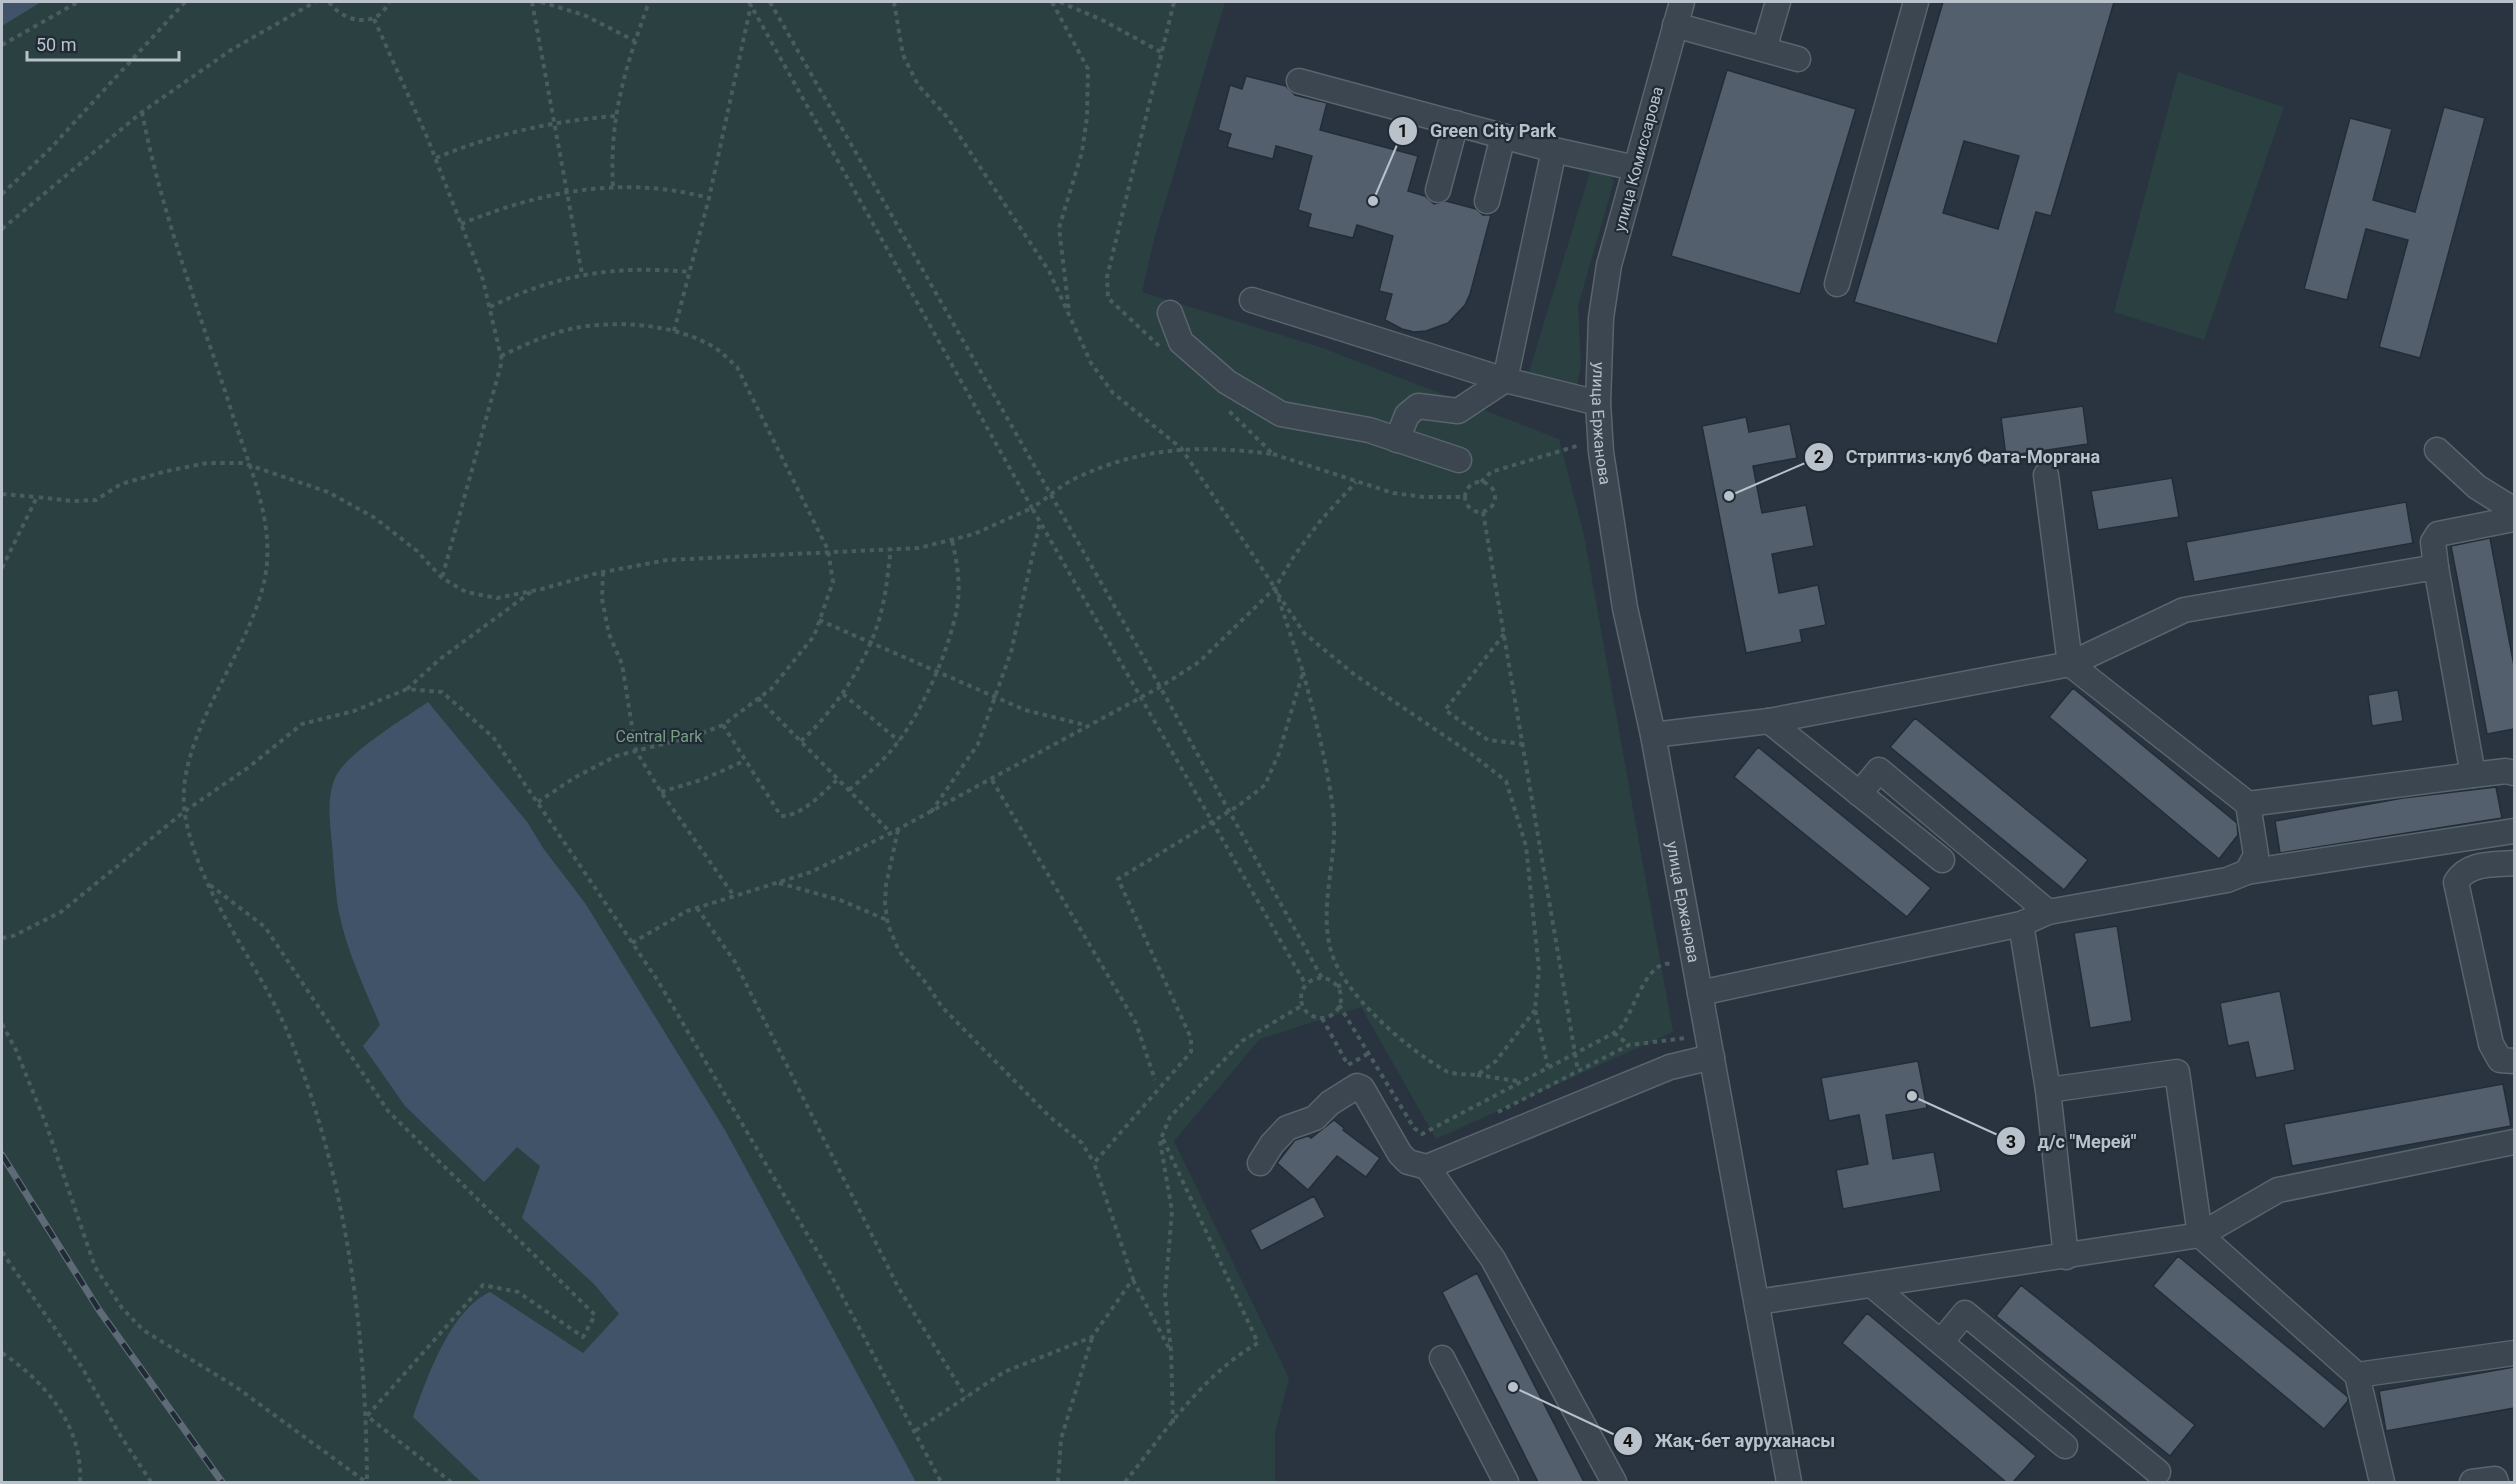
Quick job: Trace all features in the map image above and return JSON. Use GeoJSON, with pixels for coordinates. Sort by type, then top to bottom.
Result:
{"type":"FeatureCollection","features":[{"type":"Feature","properties":{"kind":"street","name":"улица Комиссарова"},"geometry":{"type":"LineString","coordinates":[[1601,318],[1609,265],[1682,2]]}},
{"type":"Feature","properties":{"kind":"street"},"geometry":{"type":"LineString","coordinates":[[1764,49],[1778,2]]}},
{"type":"Feature","properties":{"kind":"street"},"geometry":{"type":"LineString","coordinates":[[1837,284],[1916,2]]}},
{"type":"Feature","properties":{"kind":"street"},"geometry":{"type":"LineString","coordinates":[[1675,25],[1798,59]]}},
{"type":"Feature","properties":{"kind":"street"},"geometry":{"type":"LineString","coordinates":[[1299,81],[1554,150],[1635,168]]}},
{"type":"Feature","properties":{"kind":"street"},"geometry":{"type":"LineString","coordinates":[[1438,190],[1456,123]]}},
{"type":"Feature","properties":{"kind":"street"},"geometry":{"type":"LineString","coordinates":[[1486,201],[1503,136]]}},
{"type":"Feature","properties":{"kind":"street"},"geometry":{"type":"LineString","coordinates":[[1398,440],[1407,415],[1418,406],[1458,411],[1505,380],[1554,150]]}},
{"type":"Feature","properties":{"kind":"street"},"geometry":{"type":"LineString","coordinates":[[1252,300],[1505,380],[1598,404]]}},
{"type":"Feature","properties":{"kind":"street"},"geometry":{"type":"LineString","coordinates":[[1170,313],[1181,342],[1227,382],[1281,414],[1369,430],[1459,460]]}},
{"type":"Feature","properties":{"kind":"street","name":"улица Ержанова"},"geometry":{"type":"LineString","coordinates":[[1601,318],[1598,404],[1608,511],[1625,608],[1653,735],[1789,1482]]}},
{"type":"Feature","properties":{"kind":"street"},"geometry":{"type":"LineString","coordinates":[[2438,450],[2477,487],[2514,510]]}},
{"type":"Feature","properties":{"kind":"street"},"geometry":{"type":"LineString","coordinates":[[2046,475],[2070,664],[2248,804],[2256,855],[2247,872]]}},
{"type":"Feature","properties":{"kind":"street"},"geometry":{"type":"LineString","coordinates":[[2473,775],[2433,542],[2438,534],[2514,519]]}},
{"type":"Feature","properties":{"kind":"street"},"geometry":{"type":"LineString","coordinates":[[1653,735],[1769,721],[2070,664],[2184,610],[2436,567]]}},
{"type":"Feature","properties":{"kind":"street"},"geometry":{"type":"LineString","coordinates":[[1769,721],[1942,860]]}},
{"type":"Feature","properties":{"kind":"street"},"geometry":{"type":"LineString","coordinates":[[1859,794],[1879,770],[2048,912]]}},
{"type":"Feature","properties":{"kind":"street"},"geometry":{"type":"LineString","coordinates":[[2248,804],[2473,775],[2514,773]]}},
{"type":"Feature","properties":{"kind":"street"},"geometry":{"type":"LineString","coordinates":[[1700,993],[2021,924],[2048,912],[2227,880],[2247,872],[2514,831]]}},
{"type":"Feature","properties":{"kind":"street"},"geometry":{"type":"LineString","coordinates":[[2514,863],[2472,867],[2463,871],[2456,882],[2491,1044],[2500,1060],[2514,1061]]}},
{"type":"Feature","properties":{"kind":"street"},"geometry":{"type":"LineString","coordinates":[[2021,924],[2048,1090],[2066,1257]]}},
{"type":"Feature","properties":{"kind":"street"},"geometry":{"type":"LineString","coordinates":[[1260,1163],[1287,1128],[1315,1118],[1330,1103],[1357,1086],[1362,1088],[1400,1154],[1408,1162],[1427,1167],[1670,1067],[1710,1046]]}},
{"type":"Feature","properties":{"kind":"street"},"geometry":{"type":"LineString","coordinates":[[2048,1090],[2177,1072],[2200,1235],[2357,1374],[2382,1482]]}},
{"type":"Feature","properties":{"kind":"street"},"geometry":{"type":"LineString","coordinates":[[1757,1302],[2200,1235],[2278,1190],[2514,1142]]}},
{"type":"Feature","properties":{"kind":"street"},"geometry":{"type":"LineString","coordinates":[[1427,1167],[1493,1259],[1614,1482]]}},
{"type":"Feature","properties":{"kind":"street"},"geometry":{"type":"LineString","coordinates":[[1873,1286],[2065,1446]]}},
{"type":"Feature","properties":{"kind":"street"},"geometry":{"type":"LineString","coordinates":[[1941,1342],[1965,1313],[2158,1472]]}},
{"type":"Feature","properties":{"kind":"street"},"geometry":{"type":"LineString","coordinates":[[2357,1374],[2514,1353]]}},
{"type":"Feature","properties":{"kind":"street"},"geometry":{"type":"LineString","coordinates":[[1442,1358],[1506,1482]]}},
{"type":"Feature","properties":{"kind":"street"},"geometry":{"type":"LineString","coordinates":[[2472,1482],[2495,1479],[2496,1482]]}},
{"type":"Feature","properties":{"kind":"path"},"geometry":{"type":"LineString","coordinates":[[2,45],[78,2]]}},
{"type":"Feature","properties":{"kind":"path"},"geometry":{"type":"LineString","coordinates":[[2,194],[48,151],[185,2]]}},
{"type":"Feature","properties":{"kind":"path"},"geometry":{"type":"LineString","coordinates":[[2,230],[142,112],[231,50],[315,2]]}},
{"type":"Feature","properties":{"kind":"path"},"geometry":{"type":"LineString","coordinates":[[329,2],[347,18],[374,19],[386,9],[389,2]]}},
{"type":"Feature","properties":{"kind":"path"},"geometry":{"type":"LineString","coordinates":[[532,2],[582,274]]}},
{"type":"Feature","properties":{"kind":"path"},"geometry":{"type":"LineString","coordinates":[[541,2],[584,15],[635,41]]}},
{"type":"Feature","properties":{"kind":"path"},"geometry":{"type":"LineString","coordinates":[[613,186],[611,147],[615,116],[635,41],[649,2]]}},
{"type":"Feature","properties":{"kind":"path"},"geometry":{"type":"LineString","coordinates":[[770,2],[1160,687],[1322,978],[1337,987],[1340,1005],[1414,1128],[1422,1134],[1518,1081],[1614,1033],[1624,1023],[1635,995],[1646,980],[1658,968],[1671,962]]}},
{"type":"Feature","properties":{"kind":"path"},"geometry":{"type":"LineString","coordinates":[[894,2],[903,55],[918,85],[947,117],[1049,271],[1091,363],[1113,393],[1181,448],[1304,633],[1355,675],[1470,753],[1506,781],[1526,846],[1539,970],[1535,1009],[1548,1067]]}},
{"type":"Feature","properties":{"kind":"path"},"geometry":{"type":"LineString","coordinates":[[1052,2],[1088,69],[1087,117],[1082,152],[1059,228],[1069,315]]}},
{"type":"Feature","properties":{"kind":"path"},"geometry":{"type":"LineString","coordinates":[[1060,2],[1102,20],[1161,52]]}},
{"type":"Feature","properties":{"kind":"path"},"geometry":{"type":"LineString","coordinates":[[1167,353],[1108,298],[1107,276],[1174,2]]}},
{"type":"Feature","properties":{"kind":"path"},"geometry":{"type":"LineString","coordinates":[[674,331],[709,198],[750,3]]}},
{"type":"Feature","properties":{"kind":"path"},"geometry":{"type":"LineString","coordinates":[[750,3],[1032,508],[1306,985]]}},
{"type":"Feature","properties":{"kind":"path"},"geometry":{"type":"LineString","coordinates":[[374,19],[436,158],[462,224],[490,307],[502,361],[483,437],[442,579]]}},
{"type":"Feature","properties":{"kind":"path"},"geometry":{"type":"LineString","coordinates":[[142,112],[153,171],[168,222],[250,465],[263,513],[267,562],[259,602],[207,714],[188,764],[184,811],[197,862],[291,1039],[324,1134],[351,1256],[367,1416],[367,1482]]}},
{"type":"Feature","properties":{"kind":"path"},"geometry":{"type":"LineString","coordinates":[[436,158],[468,144],[555,123],[615,116]]}},
{"type":"Feature","properties":{"kind":"path"},"geometry":{"type":"LineString","coordinates":[[462,224],[502,207],[567,191],[613,186],[651,188],[709,198]]}},
{"type":"Feature","properties":{"kind":"path"},"geometry":{"type":"LineString","coordinates":[[490,307],[554,280],[582,274],[634,271],[690,272]]}},
{"type":"Feature","properties":{"kind":"path"},"geometry":{"type":"LineString","coordinates":[[501,356],[526,344],[575,328],[627,324],[674,331],[713,346],[737,367],[828,550],[833,582],[814,636],[771,689],[723,725],[694,736],[616,756],[574,778],[538,802]]}},
{"type":"Feature","properties":{"kind":"path"},"geometry":{"type":"LineString","coordinates":[[1226,408],[1273,454]]}},
{"type":"Feature","properties":{"kind":"path"},"geometry":{"type":"LineString","coordinates":[[1483,512],[1469,507],[1465,497],[1471,485],[1481,482],[1491,472],[1581,444]]}},
{"type":"Feature","properties":{"kind":"path"},"geometry":{"type":"LineString","coordinates":[[2,494],[72,501],[96,500],[121,484],[167,471],[207,463],[250,465],[328,492],[375,518],[417,551],[442,579],[466,592],[497,598],[603,572],[667,560],[828,550],[920,548],[974,534],[1032,508],[1072,480],[1123,460],[1181,448],[1227,448],[1273,454],[1393,493],[1425,497],[1465,497]]}},
{"type":"Feature","properties":{"kind":"path"},"geometry":{"type":"LineString","coordinates":[[632,943],[697,908],[811,872],[898,830],[992,780],[1086,725],[1141,699],[1160,687],[1199,662],[1275,588],[1321,520],[1356,482]]}},
{"type":"Feature","properties":{"kind":"path"},"geometry":{"type":"LineString","coordinates":[[1481,482],[1493,487],[1496,494],[1495,502],[1483,512]]}},
{"type":"Feature","properties":{"kind":"path"},"geometry":{"type":"LineString","coordinates":[[2,568],[38,497]]}},
{"type":"Feature","properties":{"kind":"path"},"geometry":{"type":"LineString","coordinates":[[1483,512],[1578,1071]]}},
{"type":"Feature","properties":{"kind":"path"},"geometry":{"type":"LineString","coordinates":[[931,812],[978,744],[1011,652],[1040,522]]}},
{"type":"Feature","properties":{"kind":"path"},"geometry":{"type":"LineString","coordinates":[[849,790],[877,766],[899,741],[936,671],[957,607],[959,573],[952,540]]}},
{"type":"Feature","properties":{"kind":"path"},"geometry":{"type":"LineString","coordinates":[[801,741],[821,723],[843,694],[870,642],[882,610],[891,549]]}},
{"type":"Feature","properties":{"kind":"path"},"geometry":{"type":"LineString","coordinates":[[603,572],[602,599],[607,622],[622,664],[636,751],[661,792],[734,896]]}},
{"type":"Feature","properties":{"kind":"path"},"geometry":{"type":"LineString","coordinates":[[1275,588],[1319,729],[1334,812],[1327,908],[1331,951],[1348,981],[1381,1024],[1448,1072],[1518,1081]]}},
{"type":"Feature","properties":{"kind":"path"},"geometry":{"type":"LineString","coordinates":[[2,938],[13,936],[61,912],[184,811],[249,767],[302,724],[354,711],[407,689],[440,659],[533,591]]}},
{"type":"Feature","properties":{"kind":"path"},"geometry":{"type":"LineString","coordinates":[[819,620],[1025,710],[1086,725]]}},
{"type":"Feature","properties":{"kind":"path"},"geometry":{"type":"LineString","coordinates":[[1504,634],[1444,710],[1488,740],[1523,744]]}},
{"type":"Feature","properties":{"kind":"path"},"geometry":{"type":"LineString","coordinates":[[1094,1163],[1191,1052],[1191,1038],[1118,879],[1229,811],[1265,785],[1279,753],[1303,672]]}},
{"type":"Feature","properties":{"kind":"path"},"geometry":{"type":"LineString","coordinates":[[407,689],[442,692],[464,709],[493,737],[538,802],[658,981],[830,1273],[941,1482]]}},
{"type":"Feature","properties":{"kind":"path"},"geometry":{"type":"LineString","coordinates":[[843,694],[899,741]]}},
{"type":"Feature","properties":{"kind":"path"},"geometry":{"type":"LineString","coordinates":[[758,698],[891,833]]}},
{"type":"Feature","properties":{"kind":"path"},"geometry":{"type":"LineString","coordinates":[[723,725],[781,816],[789,816],[801,810],[838,779]]}},
{"type":"Feature","properties":{"kind":"path"},"geometry":{"type":"LineString","coordinates":[[661,792],[704,779],[744,761]]}},
{"type":"Feature","properties":{"kind":"path"},"geometry":{"type":"LineString","coordinates":[[992,780],[1136,1023],[1155,1080]]}},
{"type":"Feature","properties":{"kind":"path"},"geometry":{"type":"LineString","coordinates":[[898,830],[886,885],[887,920],[899,951],[926,983],[942,1007],[1050,1117],[1082,1143],[1094,1163],[1133,1279],[1171,1351]]}},
{"type":"Feature","properties":{"kind":"path"},"geometry":{"type":"LineString","coordinates":[[208,883],[265,927],[388,1111],[595,1315],[583,1337],[518,1292],[483,1285],[367,1416]]}},
{"type":"Feature","properties":{"kind":"path"},"geometry":{"type":"LineString","coordinates":[[778,883],[840,900],[887,920]]}},
{"type":"Feature","properties":{"kind":"path"},"geometry":{"type":"LineString","coordinates":[[697,908],[735,962],[898,1287],[966,1397]]}},
{"type":"Feature","properties":{"kind":"path"},"geometry":{"type":"LineString","coordinates":[[1322,978],[1306,985],[1301,996],[1303,1005],[1313,1016],[1322,1018],[1331,1015],[1340,1005]]}},
{"type":"Feature","properties":{"kind":"path"},"geometry":{"type":"LineString","coordinates":[[1337,987],[1348,981]]}},
{"type":"Feature","properties":{"kind":"path"},"geometry":{"type":"LineString","coordinates":[[1173,1423],[1171,1351],[1165,1295],[1172,1211],[1160,1146],[1161,1136],[1170,1117],[1242,1041],[1303,1005]]}},
{"type":"Feature","properties":{"kind":"path"},"geometry":{"type":"LineString","coordinates":[[1477,1075],[1496,1060],[1535,1009]]}},
{"type":"Feature","properties":{"kind":"path"},"geometry":{"type":"LineString","coordinates":[[1322,1018],[1348,1065],[1369,1053]]}},
{"type":"Feature","properties":{"kind":"path"},"geometry":{"type":"LineString","coordinates":[[2,1024],[16,1050],[46,1124],[95,1267],[122,1308],[143,1330],[236,1387],[367,1482]]}},
{"type":"Feature","properties":{"kind":"path"},"geometry":{"type":"LineString","coordinates":[[1614,1033],[1629,1045]]}},
{"type":"Feature","properties":{"kind":"path"},"geometry":{"type":"LineString","coordinates":[[1493,1115],[1629,1045],[1710,1046]]}},
{"type":"Feature","properties":{"kind":"path"},"geometry":{"type":"LineString","coordinates":[[1354,1061],[1360,1070]]}},
{"type":"Feature","properties":{"kind":"path"},"geometry":{"type":"LineString","coordinates":[[1125,1482],[1207,1382],[1258,1343],[1161,1136]]}},
{"type":"Feature","properties":{"kind":"path"},"geometry":{"type":"LineString","coordinates":[[2,1252],[83,1369],[118,1432],[151,1482]]}},
{"type":"Feature","properties":{"kind":"path"},"geometry":{"type":"LineString","coordinates":[[1058,1482],[1060,1439],[1092,1337],[1133,1279]]}},
{"type":"Feature","properties":{"kind":"path"},"geometry":{"type":"LineString","coordinates":[[915,1431],[1004,1372],[1092,1337]]}},
{"type":"Feature","properties":{"kind":"path"},"geometry":{"type":"LineString","coordinates":[[2,1353],[42,1387],[63,1415],[75,1436],[81,1468],[80,1482]]}},
{"type":"Feature","properties":{"kind":"path"},"geometry":{"type":"LineString","coordinates":[[367,1416],[451,1482]]}},
{"type":"Feature","properties":{"kind":"green space","name":"Central Park"},"geometry":{"type":"Polygon","coordinates":[[[2,2],[1225,2],[1154,240],[1142,292],[1320,347],[1559,439],[1584,535],[1673,1032],[1436,1139],[1361,1007],[1260,1039],[1174,1141],[1289,1378],[1275,1433],[1275,1482],[2,1482],[2,2]]]}},
{"type":"Feature","properties":{"kind":"green space"},"geometry":{"type":"Polygon","coordinates":[[[2178,72],[2284,107],[2204,340],[2114,312],[2178,72]]]}},
{"type":"Feature","properties":{"kind":"green space"},"geometry":{"type":"Polygon","coordinates":[[[1594,159],[1614,181],[1578,306],[1581,367],[1577,385],[1525,385],[1594,159]]]}},
{"type":"Feature","properties":{"kind":"water"},"geometry":{"type":"Polygon","coordinates":[[[2,2],[41,2],[2,26],[2,2]]]}},
{"type":"Feature","properties":{"kind":"water"},"geometry":{"type":"Polygon","coordinates":[[[428,702],[528,823],[543,848],[585,903],[725,1130],[916,1482],[481,1482],[413,1417],[433,1365],[452,1329],[476,1301],[490,1292],[583,1353],[619,1314],[594,1284],[522,1218],[540,1166],[517,1147],[484,1182],[405,1106],[363,1046],[380,1025],[342,928],[330,819],[331,792],[336,776],[352,757],[364,746],[428,702]]]}},
{"type":"Feature","properties":{"kind":"building"},"geometry":{"type":"Polygon","coordinates":[[[1943,2],[2114,2],[2051,216],[2036,212],[1997,344],[1854,302],[1943,2]],[[1964,141],[1943,213],[1998,229],[2019,156],[1964,141]]]}},
{"type":"Feature","properties":{"kind":"building"},"geometry":{"type":"Polygon","coordinates":[[[1727,70],[1856,109],[1800,294],[1671,256],[1727,70]]]}},
{"type":"Feature","properties":{"kind":"building"},"geometry":{"type":"Polygon","coordinates":[[[1246,76],[1286,86],[1295,95],[1327,103],[1320,130],[1418,156],[1408,191],[1425,196],[1434,204],[1446,201],[1476,209],[1483,215],[1491,215],[1470,294],[1465,305],[1448,323],[1426,331],[1414,332],[1402,329],[1385,320],[1392,294],[1379,291],[1393,236],[1357,225],[1353,238],[1308,227],[1311,214],[1298,210],[1312,156],[1276,146],[1273,159],[1227,147],[1231,134],[1218,130],[1230,85],[1242,89],[1246,76]]]}},
{"type":"Feature","properties":{"kind":"building"},"geometry":{"type":"Polygon","coordinates":[[[2444,107],[2485,118],[2420,358],[2379,347],[2408,240],[2366,229],[2347,300],[2304,289],[2350,118],[2392,129],[2373,200],[2415,212],[2444,107]]]}},
{"type":"Feature","properties":{"kind":"building"},"geometry":{"type":"Polygon","coordinates":[[[2083,406],[2088,444],[2006,456],[2001,418],[2083,406]]]}},
{"type":"Feature","properties":{"kind":"building"},"geometry":{"type":"Polygon","coordinates":[[[1746,417],[1749,432],[1790,424],[1797,458],[1753,466],[1762,513],[1806,505],[1814,546],[1772,554],[1779,593],[1818,585],[1826,625],[1800,630],[1802,642],[1746,653],[1702,426],[1746,417]]]}},
{"type":"Feature","properties":{"kind":"building"},"geometry":{"type":"Polygon","coordinates":[[[2172,478],[2179,517],[2098,530],[2091,491],[2172,478]]]}},
{"type":"Feature","properties":{"kind":"building"},"geometry":{"type":"Polygon","coordinates":[[[2406,502],[2413,543],[2194,582],[2186,542],[2406,502]]]}},
{"type":"Feature","properties":{"kind":"building"},"geometry":{"type":"Polygon","coordinates":[[[2490,538],[2514,666],[2514,729],[2487,734],[2451,546],[2490,538]]]}},
{"type":"Feature","properties":{"kind":"building"},"geometry":{"type":"Polygon","coordinates":[[[2073,688],[2237,823],[2238,835],[2219,859],[2049,717],[2073,688]]]}},
{"type":"Feature","properties":{"kind":"building"},"geometry":{"type":"Polygon","coordinates":[[[2398,690],[2403,721],[2372,726],[2368,695],[2398,690]]]}},
{"type":"Feature","properties":{"kind":"building"},"geometry":{"type":"Polygon","coordinates":[[[1915,718],[2088,860],[2064,890],[1890,747],[1915,718]]]}},
{"type":"Feature","properties":{"kind":"building"},"geometry":{"type":"Polygon","coordinates":[[[1758,747],[1931,888],[1907,917],[1734,777],[1758,747]]]}},
{"type":"Feature","properties":{"kind":"building"},"geometry":{"type":"Polygon","coordinates":[[[2496,787],[2502,818],[2280,853],[2275,821],[2403,798],[2496,787]]]}},
{"type":"Feature","properties":{"kind":"building"},"geometry":{"type":"Polygon","coordinates":[[[2117,926],[2132,1021],[2090,1028],[2074,933],[2117,926]]]}},
{"type":"Feature","properties":{"kind":"building"},"geometry":{"type":"Polygon","coordinates":[[[2280,991],[2295,1070],[2256,1078],[2248,1042],[2228,1046],[2220,1003],[2280,991]]]}},
{"type":"Feature","properties":{"kind":"building"},"geometry":{"type":"Polygon","coordinates":[[[1918,1061],[1927,1108],[1886,1115],[1893,1159],[1934,1152],[1941,1191],[1843,1209],[1836,1170],[1868,1164],[1859,1115],[1829,1121],[1821,1078],[1918,1061]]]}},
{"type":"Feature","properties":{"kind":"building"},"geometry":{"type":"Polygon","coordinates":[[[2503,1084],[2511,1126],[2292,1166],[2284,1124],[2503,1084]]]}},
{"type":"Feature","properties":{"kind":"building"},"geometry":{"type":"Polygon","coordinates":[[[1334,1120],[1344,1128],[1343,1130],[1380,1158],[1366,1177],[1337,1156],[1308,1190],[1277,1163],[1295,1140],[1308,1136],[1311,1138],[1334,1120]]]}},
{"type":"Feature","properties":{"kind":"building"},"geometry":{"type":"Polygon","coordinates":[[[1314,1196],[1325,1217],[1261,1251],[1250,1230],[1314,1196]]]}},
{"type":"Feature","properties":{"kind":"building"},"geometry":{"type":"Polygon","coordinates":[[[2178,1256],[2348,1397],[2348,1401],[2324,1429],[2153,1286],[2178,1256]]]}},
{"type":"Feature","properties":{"kind":"building"},"geometry":{"type":"Polygon","coordinates":[[[1477,1273],[1584,1482],[1538,1482],[1442,1292],[1477,1273]]]}},
{"type":"Feature","properties":{"kind":"building"},"geometry":{"type":"Polygon","coordinates":[[[2021,1285],[2195,1425],[2170,1456],[1996,1316],[2021,1285]]]}},
{"type":"Feature","properties":{"kind":"building"},"geometry":{"type":"Polygon","coordinates":[[[1867,1313],[2036,1456],[2013,1482],[2006,1482],[1842,1343],[1867,1313]]]}},
{"type":"Feature","properties":{"kind":"building"},"geometry":{"type":"Polygon","coordinates":[[[2514,1367],[2514,1408],[2386,1431],[2379,1391],[2514,1367]]]}},
{"type":"Feature","properties":{"kind":"railway"},"geometry":{"type":"LineString","coordinates":[[2,1155],[99,1310],[222,1482]]}},
{"type":"Feature","properties":{"kind":"place","name":"Green City Park"},"geometry":{"type":"Point","coordinates":[1373,201]}},
{"type":"Feature","properties":{"kind":"place","name":"Стриптиз-клуб Фата-Моргана"},"geometry":{"type":"Point","coordinates":[1729,496]}},
{"type":"Feature","properties":{"kind":"place","name":"д/с \"Мерей\""},"geometry":{"type":"Point","coordinates":[1912,1096]}},
{"type":"Feature","properties":{"kind":"place","name":"Жақ-бет ауруханасы"},"geometry":{"type":"Point","coordinates":[1513,1387]}}]}
